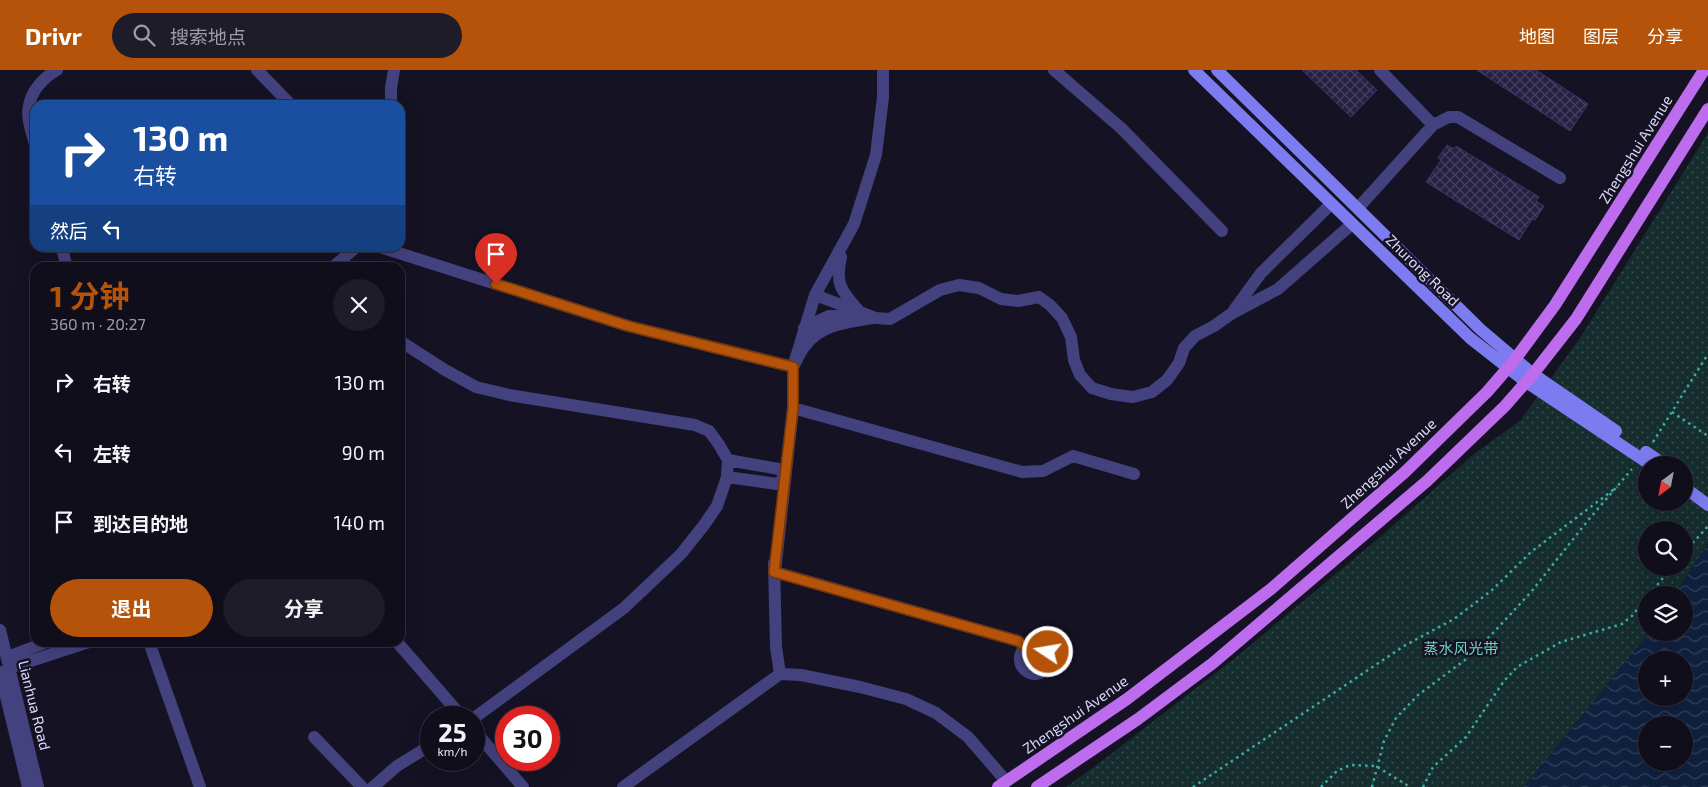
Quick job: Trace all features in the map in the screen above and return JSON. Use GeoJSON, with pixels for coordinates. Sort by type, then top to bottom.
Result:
{"type":"FeatureCollection","features":[{"type":"Feature","properties":{"kind":"main road","name":"Zhurong Road"},"geometry":{"type":"LineString","coordinates":[[1194,70],[1470,338],[1512,363]]}},
{"type":"Feature","properties":{"kind":"main road","name":"Zhurong Road"},"geometry":{"type":"LineString","coordinates":[[1218,70],[1512,363],[1529,378],[1643,456]]}},
{"type":"Feature","properties":{"kind":"main road","name":"Zhengshui Avenue"},"geometry":{"type":"LineString","coordinates":[[1002,784],[1127,699],[1271,589],[1405,472],[1487,392],[1512,363],[1555,306],[1704,70]]}},
{"type":"Feature","properties":{"kind":"main road"},"geometry":{"type":"LineString","coordinates":[[1037,787],[1138,719],[1214,663],[1427,482],[1505,406],[1576,319],[1708,109]]}},
{"type":"Feature","properties":{"kind":"main road"},"geometry":{"type":"LineString","coordinates":[[1693,489],[1708,496]]}},
{"type":"Feature","properties":{"kind":"main road"},"geometry":{"type":"LineString","coordinates":[[1693,491],[1708,505]]}},
{"type":"Feature","properties":{"kind":"street"},"geometry":{"type":"LineString","coordinates":[[31,100],[36,89],[47,75],[56,70]]}},
{"type":"Feature","properties":{"kind":"street"},"geometry":{"type":"LineString","coordinates":[[257,70],[286,100]]}},
{"type":"Feature","properties":{"kind":"street"},"geometry":{"type":"LineString","coordinates":[[391,100],[394,70]]}},
{"type":"Feature","properties":{"kind":"street"},"geometry":{"type":"LineString","coordinates":[[780,674],[776,647],[774,523],[780,477],[793,408],[793,367],[815,295],[854,224],[876,155],[884,97],[883,70]]}},
{"type":"Feature","properties":{"kind":"street"},"geometry":{"type":"LineString","coordinates":[[1054,70],[1121,128],[1222,231]]}},
{"type":"Feature","properties":{"kind":"street"},"geometry":{"type":"LineString","coordinates":[[1380,70],[1433,125]]}},
{"type":"Feature","properties":{"kind":"street"},"geometry":{"type":"LineString","coordinates":[[30,102],[28,106],[30,126]]}},
{"type":"Feature","properties":{"kind":"street"},"geometry":{"type":"LineString","coordinates":[[1358,208],[1433,125],[1449,117],[1458,117],[1560,178]]}},
{"type":"Feature","properties":{"kind":"street"},"geometry":{"type":"LineString","coordinates":[[1231,314],[1261,273],[1331,204]]}},
{"type":"Feature","properties":{"kind":"street"},"geometry":{"type":"LineString","coordinates":[[804,328],[817,321],[840,314],[890,319],[940,290],[960,285],[979,288],[1001,299],[1018,301],[1039,297],[1050,305],[1062,318],[1071,337],[1074,360],[1080,375],[1092,388],[1133,398],[1152,392],[1167,380],[1179,363],[1184,348],[1195,336],[1278,288],[1352,224]]}},
{"type":"Feature","properties":{"kind":"street"},"geometry":{"type":"LineString","coordinates":[[844,245],[838,272],[839,286],[860,312]]}},
{"type":"Feature","properties":{"kind":"street"},"geometry":{"type":"LineString","coordinates":[[339,262],[350,252]]}},
{"type":"Feature","properties":{"kind":"street"},"geometry":{"type":"LineString","coordinates":[[396,252],[628,326],[793,367]]}},
{"type":"Feature","properties":{"kind":"street"},"geometry":{"type":"LineString","coordinates":[[815,295],[876,318]]}},
{"type":"Feature","properties":{"kind":"street"},"geometry":{"type":"LineString","coordinates":[[793,367],[805,345],[813,336],[826,328],[842,323],[876,318]]}},
{"type":"Feature","properties":{"kind":"street"},"geometry":{"type":"LineString","coordinates":[[405,349],[476,387],[509,395],[695,425],[710,431],[728,460],[727,477],[717,506],[680,554],[624,608],[485,710]]}},
{"type":"Feature","properties":{"kind":"street"},"geometry":{"type":"LineString","coordinates":[[793,408],[1022,472],[1043,471],[1074,456],[1134,474]]}},
{"type":"Feature","properties":{"kind":"street"},"geometry":{"type":"LineString","coordinates":[[728,460],[780,477]]}},
{"type":"Feature","properties":{"kind":"street"},"geometry":{"type":"LineString","coordinates":[[727,477],[780,477]]}},
{"type":"Feature","properties":{"kind":"street"},"geometry":{"type":"LineString","coordinates":[[774,572],[1018,641],[1026,647]]}},
{"type":"Feature","properties":{"kind":"street","name":"Lianhua Road"},"geometry":{"type":"LineString","coordinates":[[0,630],[3,665],[28,787]]}},
{"type":"Feature","properties":{"kind":"street"},"geometry":{"type":"LineString","coordinates":[[3,665],[37,647]]}},
{"type":"Feature","properties":{"kind":"street"},"geometry":{"type":"LineString","coordinates":[[3,665],[70,647]]}},
{"type":"Feature","properties":{"kind":"street"},"geometry":{"type":"LineString","coordinates":[[151,647],[200,787]]}},
{"type":"Feature","properties":{"kind":"street"},"geometry":{"type":"LineString","coordinates":[[401,647],[453,706]]}},
{"type":"Feature","properties":{"kind":"street","name":"Lianhua Road"},"geometry":{"type":"LineString","coordinates":[[3,665],[38,787]]}},
{"type":"Feature","properties":{"kind":"street"},"geometry":{"type":"LineString","coordinates":[[623,787],[780,674],[801,675],[906,698],[936,714],[968,737],[1002,784]]}},
{"type":"Feature","properties":{"kind":"street"},"geometry":{"type":"LineString","coordinates":[[314,737],[362,787]]}},
{"type":"Feature","properties":{"kind":"street"},"geometry":{"type":"LineString","coordinates":[[485,743],[523,787]]}},
{"type":"Feature","properties":{"kind":"street"},"geometry":{"type":"LineString","coordinates":[[373,787],[397,766],[420,752]]}},
{"type":"Feature","properties":{"kind":"path"},"geometry":{"type":"LineString","coordinates":[[1647,456],[1708,354]]}},
{"type":"Feature","properties":{"kind":"path"},"geometry":{"type":"LineString","coordinates":[[1672,412],[1708,436]]}},
{"type":"Feature","properties":{"kind":"path"},"geometry":{"type":"LineString","coordinates":[[1367,787],[1372,787],[1384,741],[1396,718],[1418,695],[1464,660],[1493,633],[1530,592],[1617,487],[1638,466]]}},
{"type":"Feature","properties":{"kind":"path"},"geometry":{"type":"LineString","coordinates":[[1193,787],[1404,646],[1454,619],[1491,591],[1531,552],[1617,487]]}},
{"type":"Feature","properties":{"kind":"path"},"geometry":{"type":"LineString","coordinates":[[1693,543],[1708,526]]}},
{"type":"Feature","properties":{"kind":"path"},"geometry":{"type":"LineString","coordinates":[[1657,586],[1665,576]]}},
{"type":"Feature","properties":{"kind":"path"},"geometry":{"type":"LineString","coordinates":[[1423,787],[1433,767],[1466,737],[1504,681],[1517,667],[1561,642],[1622,624],[1638,608]]}},
{"type":"Feature","properties":{"kind":"path"},"geometry":{"type":"LineString","coordinates":[[1321,787],[1338,771],[1350,765],[1376,766],[1410,787]]}},
{"type":"Feature","properties":{"kind":"green space","name":"蒸水风光带"},"geometry":{"type":"Polygon","coordinates":[[[1708,133],[1708,544],[1693,566],[1693,521],[1638,521],[1638,576],[1687,576],[1680,586],[1638,586],[1638,641],[1643,641],[1524,787],[1066,787],[1235,658],[1379,538],[1474,454],[1520,421],[1580,338],[1708,133]]]}},
{"type":"Feature","properties":{"kind":"water"},"geometry":{"type":"Polygon","coordinates":[[[1708,544],[1708,787],[1524,787],[1643,641],[1693,641],[1693,586],[1680,586],[1687,576],[1693,576],[1693,566],[1708,544]]]}},
{"type":"Feature","properties":{"kind":"building"},"geometry":{"type":"Polygon","coordinates":[[[1302,70],[1356,70],[1377,90],[1351,117],[1302,70]]]}},
{"type":"Feature","properties":{"kind":"building"},"geometry":{"type":"Polygon","coordinates":[[[1477,70],[1536,70],[1588,104],[1570,131],[1477,70]]]}},
{"type":"Feature","properties":{"kind":"building"},"geometry":{"type":"Polygon","coordinates":[[[1447,145],[1454,149],[1456,146],[1539,197],[1536,201],[1544,206],[1535,220],[1532,219],[1519,240],[1426,182],[1441,160],[1438,158],[1447,145]]]}},
{"type":"Feature","properties":{"kind":"route"},"geometry":{"type":"LineString","coordinates":[[496,284],[628,326],[793,367],[793,408],[774,572],[1018,641],[1026,647],[1035,644],[1040,645],[1048,652]]}}]}
